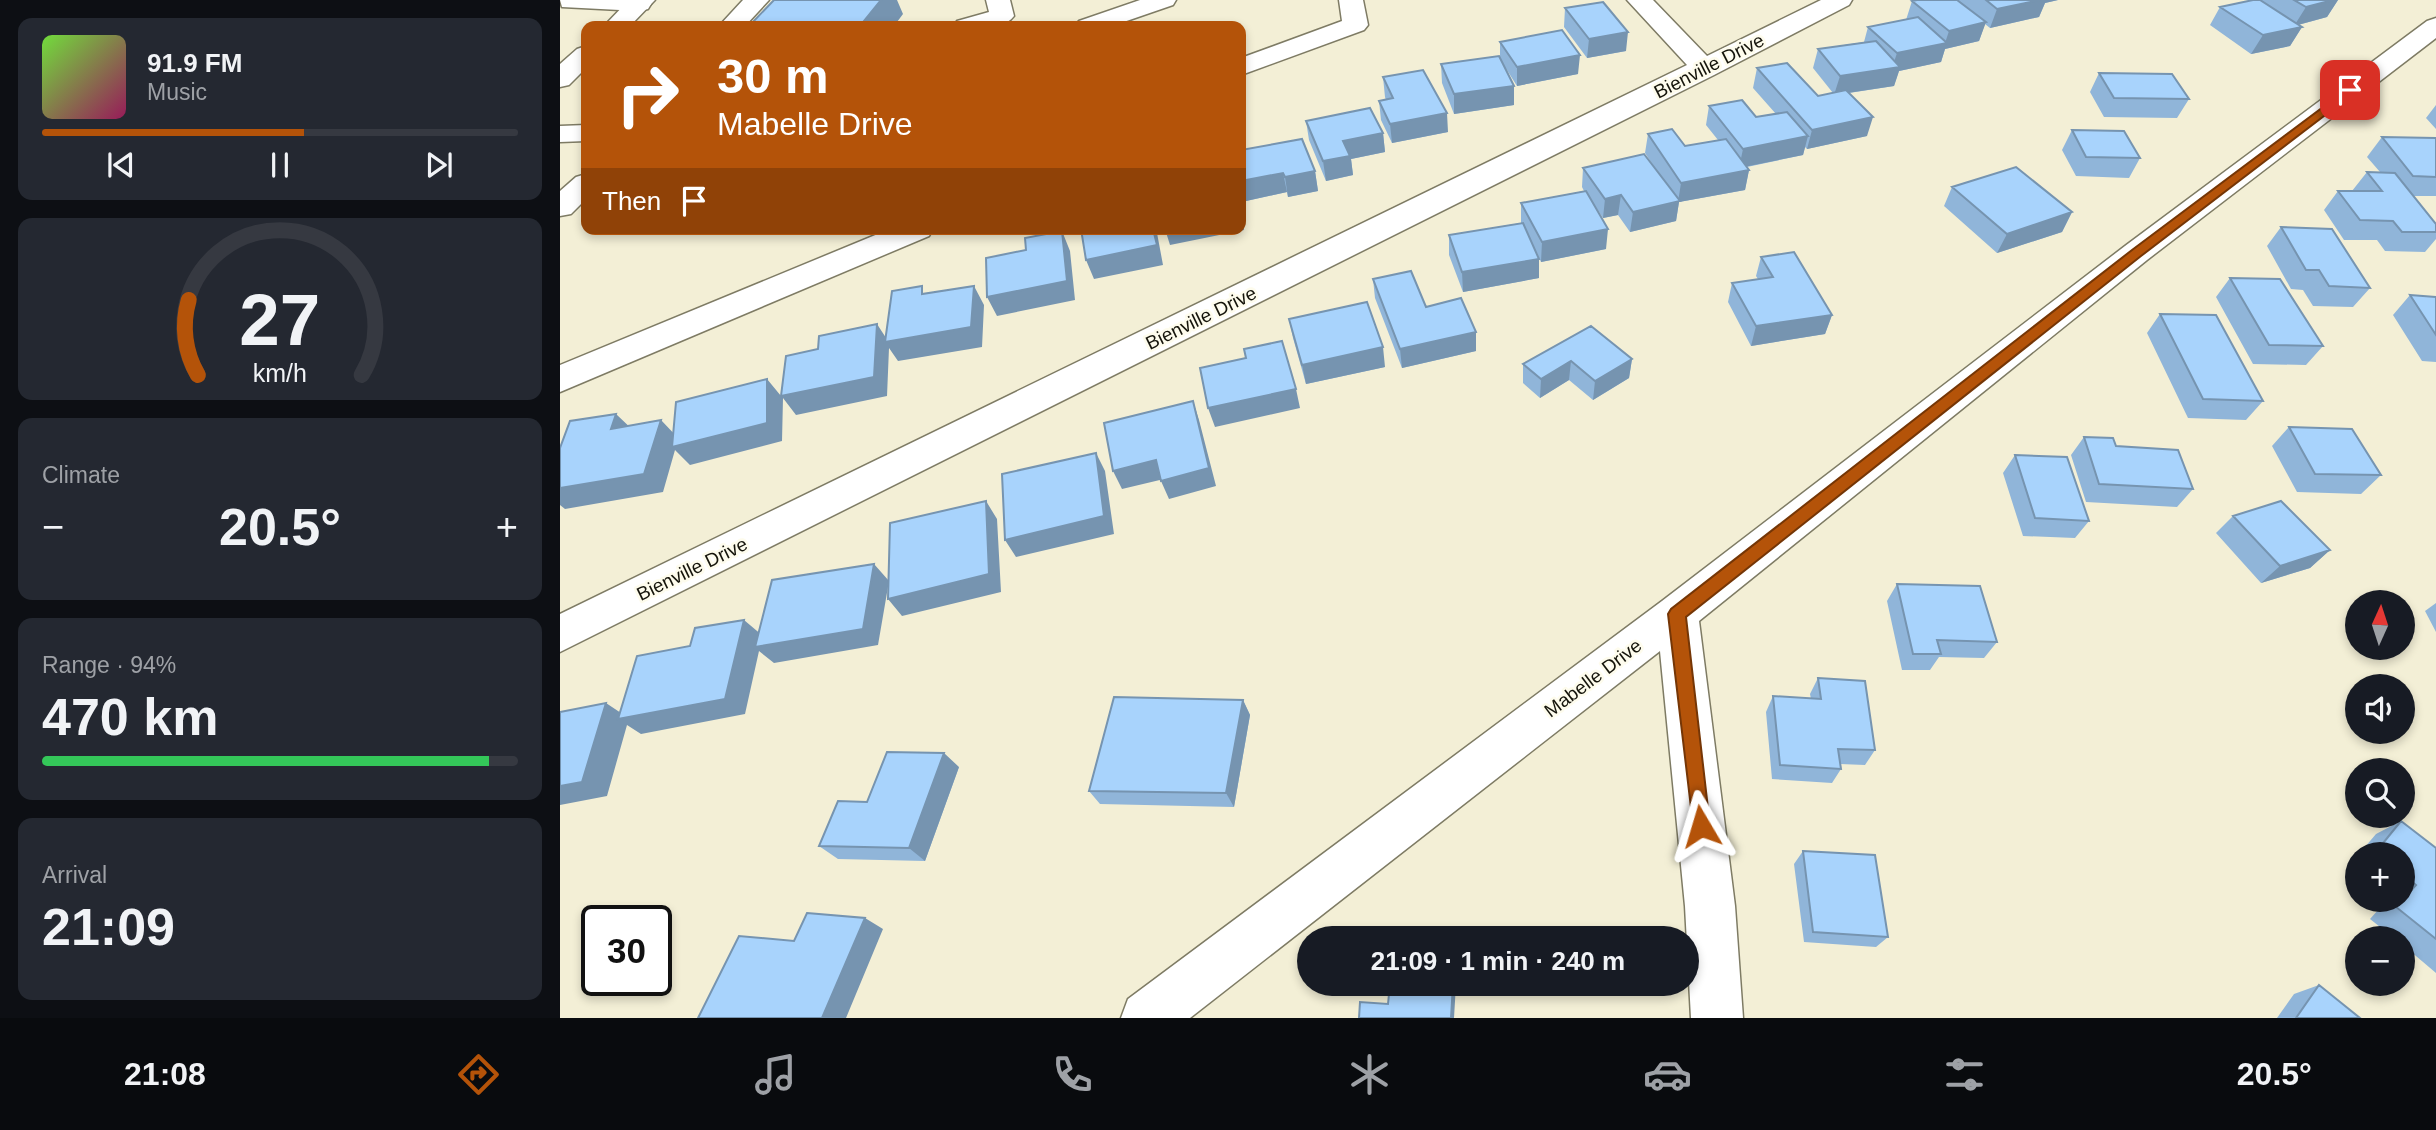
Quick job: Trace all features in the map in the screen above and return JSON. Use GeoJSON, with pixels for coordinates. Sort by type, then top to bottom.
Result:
{"type":"FeatureCollection","features":[{"type":"Feature","properties":{"kind":"street"},"geometry":{"type":"LineString","coordinates":[[736,21],[757,0]]}},
{"type":"Feature","properties":{"kind":"street"},"geometry":{"type":"LineString","coordinates":[[984,21],[1002,16],[998,0]]}},
{"type":"Feature","properties":{"kind":"street"},"geometry":{"type":"LineString","coordinates":[[1103,21],[1164,0]]}},
{"type":"Feature","properties":{"kind":"street"},"geometry":{"type":"LineString","coordinates":[[1246,65],[1355,24],[1351,0]]}},
{"type":"Feature","properties":{"kind":"street"},"geometry":{"type":"LineString","coordinates":[[1639,0],[1705,69]]}},
{"type":"Feature","properties":{"kind":"street","name":"Bienville Drive"},"geometry":{"type":"LineString","coordinates":[[560,634],[1840,0]]}},
{"type":"Feature","properties":{"kind":"street"},"geometry":{"type":"LineString","coordinates":[[569,1],[641,2]]}},
{"type":"Feature","properties":{"kind":"street"},"geometry":{"type":"LineString","coordinates":[[621,21],[641,2]]}},
{"type":"Feature","properties":{"kind":"street","name":"Mabelle Drive"},"geometry":{"type":"LineString","coordinates":[[1147,1018],[1677,614],[2136,253],[2436,26]]}},
{"type":"Feature","properties":{"kind":"street"},"geometry":{"type":"LineString","coordinates":[[560,79],[581,59]]}},
{"type":"Feature","properties":{"kind":"street"},"geometry":{"type":"LineString","coordinates":[[560,134],[581,134]]}},
{"type":"Feature","properties":{"kind":"street"},"geometry":{"type":"LineString","coordinates":[[560,206],[581,187]]}},
{"type":"Feature","properties":{"kind":"street"},"geometry":{"type":"LineString","coordinates":[[560,379],[904,235]]}},
{"type":"Feature","properties":{"kind":"street"},"geometry":{"type":"LineString","coordinates":[[1677,614],[1710,906],[1717,1018]]}},
{"type":"Feature","properties":{"kind":"building"},"geometry":{"type":"Polygon","coordinates":[[[774,0],[881,0],[864,21],[754,21],[774,0]]]}},
{"type":"Feature","properties":{"kind":"building"},"geometry":{"type":"Polygon","coordinates":[[[1957,0],[1986,22],[1949,31],[1912,1],[1957,0]]]}},
{"type":"Feature","properties":{"kind":"building"},"geometry":{"type":"Polygon","coordinates":[[[1986,0],[2040,0],[1997,9],[1986,0]]]}},
{"type":"Feature","properties":{"kind":"building"},"geometry":{"type":"Polygon","coordinates":[[[2260,0],[2302,27],[2263,35],[2220,7],[2260,0]]]}},
{"type":"Feature","properties":{"kind":"building"},"geometry":{"type":"Polygon","coordinates":[[[2294,0],[2333,0],[2306,7],[2294,0]]]}},
{"type":"Feature","properties":{"kind":"building"},"geometry":{"type":"Polygon","coordinates":[[[1603,2],[1628,32],[1589,39],[1565,8],[1603,2]]]}},
{"type":"Feature","properties":{"kind":"building"},"geometry":{"type":"Polygon","coordinates":[[[1918,17],[1947,43],[1897,53],[1868,27],[1918,17]]]}},
{"type":"Feature","properties":{"kind":"building"},"geometry":{"type":"Polygon","coordinates":[[[1562,30],[1580,55],[1517,67],[1500,42],[1562,30]]]}},
{"type":"Feature","properties":{"kind":"building"},"geometry":{"type":"Polygon","coordinates":[[[1876,41],[1900,67],[1840,76],[1818,49],[1876,41]]]}},
{"type":"Feature","properties":{"kind":"building"},"geometry":{"type":"Polygon","coordinates":[[[1499,56],[1514,86],[1454,94],[1441,64],[1499,56]]]}},
{"type":"Feature","properties":{"kind":"building"},"geometry":{"type":"Polygon","coordinates":[[[1787,63],[1818,96],[1846,90],[1873,117],[1812,130],[1757,68],[1787,63]]]}},
{"type":"Feature","properties":{"kind":"building"},"geometry":{"type":"Polygon","coordinates":[[[1423,70],[1447,113],[1390,124],[1379,101],[1393,98],[1383,77],[1423,70]]]}},
{"type":"Feature","properties":{"kind":"building"},"geometry":{"type":"Polygon","coordinates":[[[2099,73],[2172,74],[2189,99],[2114,98],[2099,73]]]}},
{"type":"Feature","properties":{"kind":"building"},"geometry":{"type":"Polygon","coordinates":[[[1742,100],[1756,117],[1787,112],[1808,136],[1743,149],[1709,106],[1742,100]]]}},
{"type":"Feature","properties":{"kind":"building"},"geometry":{"type":"Polygon","coordinates":[[[1370,108],[1383,133],[1343,141],[1350,156],[1323,161],[1306,121],[1370,108]]]}},
{"type":"Feature","properties":{"kind":"building"},"geometry":{"type":"Polygon","coordinates":[[[1672,129],[1685,146],[1726,139],[1749,170],[1681,183],[1648,134],[1672,129]]]}},
{"type":"Feature","properties":{"kind":"building"},"geometry":{"type":"Polygon","coordinates":[[[2072,130],[2124,131],[2140,158],[2086,157],[2072,130]]]}},
{"type":"Feature","properties":{"kind":"building"},"geometry":{"type":"Polygon","coordinates":[[[2382,137],[2436,138],[2436,177],[2413,176],[2382,137]]]}},
{"type":"Feature","properties":{"kind":"building"},"geometry":{"type":"Polygon","coordinates":[[[1302,139],[1315,171],[1285,177],[1283,173],[1246,180],[1246,149],[1302,139]]]}},
{"type":"Feature","properties":{"kind":"building"},"geometry":{"type":"Polygon","coordinates":[[[1644,154],[1680,201],[1633,212],[1621,195],[1605,199],[1583,168],[1644,154]]]}},
{"type":"Feature","properties":{"kind":"building"},"geometry":{"type":"Polygon","coordinates":[[[2016,167],[2072,212],[2007,234],[1952,187],[2016,167]]]}},
{"type":"Feature","properties":{"kind":"building"},"geometry":{"type":"Polygon","coordinates":[[[2367,172],[2395,173],[2436,224],[2436,232],[2402,232],[2393,221],[2360,220],[2338,191],[2382,191],[2367,172]]]}},
{"type":"Feature","properties":{"kind":"building"},"geometry":{"type":"Polygon","coordinates":[[[1586,191],[1608,229],[1542,242],[1521,203],[1586,191]]]}},
{"type":"Feature","properties":{"kind":"building"},"geometry":{"type":"Polygon","coordinates":[[[1523,223],[1539,259],[1462,272],[1449,235],[1523,223]]]}},
{"type":"Feature","properties":{"kind":"building"},"geometry":{"type":"Polygon","coordinates":[[[2281,227],[2332,229],[2370,288],[2329,286],[2319,270],[2306,270],[2281,227]]]}},
{"type":"Feature","properties":{"kind":"building"},"geometry":{"type":"Polygon","coordinates":[[[1062,235],[1067,281],[987,297],[986,258],[1026,250],[1025,238],[1062,235]]]}},
{"type":"Feature","properties":{"kind":"building"},"geometry":{"type":"Polygon","coordinates":[[[1082,235],[1154,235],[1157,245],[1086,260],[1082,235]]]}},
{"type":"Feature","properties":{"kind":"building"},"geometry":{"type":"Polygon","coordinates":[[[1794,252],[1832,315],[1756,326],[1732,283],[1773,277],[1761,257],[1794,252]]]}},
{"type":"Feature","properties":{"kind":"building"},"geometry":{"type":"Polygon","coordinates":[[[1411,271],[1426,307],[1461,298],[1476,332],[1400,349],[1373,279],[1411,271]]]}},
{"type":"Feature","properties":{"kind":"building"},"geometry":{"type":"Polygon","coordinates":[[[2230,278],[2280,279],[2323,346],[2269,345],[2230,278]]]}},
{"type":"Feature","properties":{"kind":"building"},"geometry":{"type":"Polygon","coordinates":[[[922,286],[922,294],[974,286],[971,327],[885,342],[892,291],[922,286]]]}},
{"type":"Feature","properties":{"kind":"building"},"geometry":{"type":"Polygon","coordinates":[[[2410,295],[2436,297],[2436,335],[2410,295]]]}},
{"type":"Feature","properties":{"kind":"building"},"geometry":{"type":"Polygon","coordinates":[[[1367,302],[1383,347],[1302,365],[1289,319],[1367,302]]]}},
{"type":"Feature","properties":{"kind":"building"},"geometry":{"type":"Polygon","coordinates":[[[2160,314],[2216,315],[2263,401],[2203,399],[2160,314]]]}},
{"type":"Feature","properties":{"kind":"building"},"geometry":{"type":"Polygon","coordinates":[[[877,324],[874,377],[781,396],[786,356],[818,349],[819,336],[877,324]]]}},
{"type":"Feature","properties":{"kind":"building"},"geometry":{"type":"Polygon","coordinates":[[[1591,326],[1632,359],[1595,381],[1571,361],[1541,379],[1523,364],[1591,326]]]}},
{"type":"Feature","properties":{"kind":"building"},"geometry":{"type":"Polygon","coordinates":[[[1282,341],[1296,389],[1208,408],[1200,368],[1246,358],[1244,349],[1282,341]]]}},
{"type":"Feature","properties":{"kind":"building"},"geometry":{"type":"Polygon","coordinates":[[[767,379],[767,423],[672,447],[676,402],[767,379]]]}},
{"type":"Feature","properties":{"kind":"building"},"geometry":{"type":"Polygon","coordinates":[[[1193,401],[1209,468],[1161,481],[1156,460],[1113,471],[1104,423],[1193,401]]]}},
{"type":"Feature","properties":{"kind":"building"},"geometry":{"type":"Polygon","coordinates":[[[616,414],[611,429],[661,420],[644,474],[560,488],[560,448],[570,421],[616,414]]]}},
{"type":"Feature","properties":{"kind":"building"},"geometry":{"type":"Polygon","coordinates":[[[2289,427],[2352,429],[2381,475],[2315,474],[2289,427]]]}},
{"type":"Feature","properties":{"kind":"building"},"geometry":{"type":"Polygon","coordinates":[[[2084,437],[2113,438],[2116,446],[2178,450],[2193,489],[2099,484],[2084,437]]]}},
{"type":"Feature","properties":{"kind":"building"},"geometry":{"type":"Polygon","coordinates":[[[1096,453],[1104,516],[1005,540],[1002,474],[1096,453]]]}},
{"type":"Feature","properties":{"kind":"building"},"geometry":{"type":"Polygon","coordinates":[[[2015,455],[2067,457],[2089,521],[2035,518],[2015,455]]]}},
{"type":"Feature","properties":{"kind":"building"},"geometry":{"type":"Polygon","coordinates":[[[986,501],[989,574],[888,599],[890,523],[986,501]]]}},
{"type":"Feature","properties":{"kind":"building"},"geometry":{"type":"Polygon","coordinates":[[[2281,501],[2330,550],[2280,566],[2233,516],[2281,501]]]}},
{"type":"Feature","properties":{"kind":"building"},"geometry":{"type":"Polygon","coordinates":[[[874,564],[863,629],[755,647],[772,580],[874,564]]]}},
{"type":"Feature","properties":{"kind":"building"},"geometry":{"type":"Polygon","coordinates":[[[1897,584],[1980,586],[1997,642],[1937,640],[1941,654],[1913,654],[1897,584]]]}},
{"type":"Feature","properties":{"kind":"building"},"geometry":{"type":"Polygon","coordinates":[[[744,620],[725,699],[618,719],[637,656],[690,646],[695,628],[744,620]]]}},
{"type":"Feature","properties":{"kind":"building"},"geometry":{"type":"Polygon","coordinates":[[[1818,678],[1865,681],[1875,750],[1838,749],[1841,769],[1780,765],[1773,696],[1821,699],[1818,678]]]}},
{"type":"Feature","properties":{"kind":"building"},"geometry":{"type":"Polygon","coordinates":[[[1114,697],[1243,700],[1226,793],[1089,791],[1114,697]]]}},
{"type":"Feature","properties":{"kind":"building"},"geometry":{"type":"Polygon","coordinates":[[[606,703],[582,782],[560,786],[560,712],[606,703]]]}},
{"type":"Feature","properties":{"kind":"building"},"geometry":{"type":"Polygon","coordinates":[[[887,752],[944,753],[909,848],[819,846],[838,801],[867,802],[887,752]]]}},
{"type":"Feature","properties":{"kind":"building"},"geometry":{"type":"Polygon","coordinates":[[[2395,828],[2410,828],[2436,848],[2436,939],[2402,912],[2415,912],[2415,842],[2384,842],[2395,828]]]}},
{"type":"Feature","properties":{"kind":"building"},"geometry":{"type":"Polygon","coordinates":[[[1803,851],[1875,855],[1888,937],[1813,932],[1803,851]]]}},
{"type":"Feature","properties":{"kind":"building"},"geometry":{"type":"Polygon","coordinates":[[[807,913],[865,918],[822,1018],[698,1018],[739,936],[794,941],[807,913]]]}},
{"type":"Feature","properties":{"kind":"building"},"geometry":{"type":"Polygon","coordinates":[[[2319,985],[2360,1018],[2296,1018],[2319,985]]]}},
{"type":"Feature","properties":{"kind":"building"},"geometry":{"type":"Polygon","coordinates":[[[1389,996],[1452,996],[1451,1018],[1359,1018],[1360,1002],[1388,1004],[1389,996]]]}},
{"type":"Feature","properties":{"kind":"route"},"geometry":{"type":"LineString","coordinates":[[1701,826],[1677,614],[2136,253],[2350,90]]}}]}
